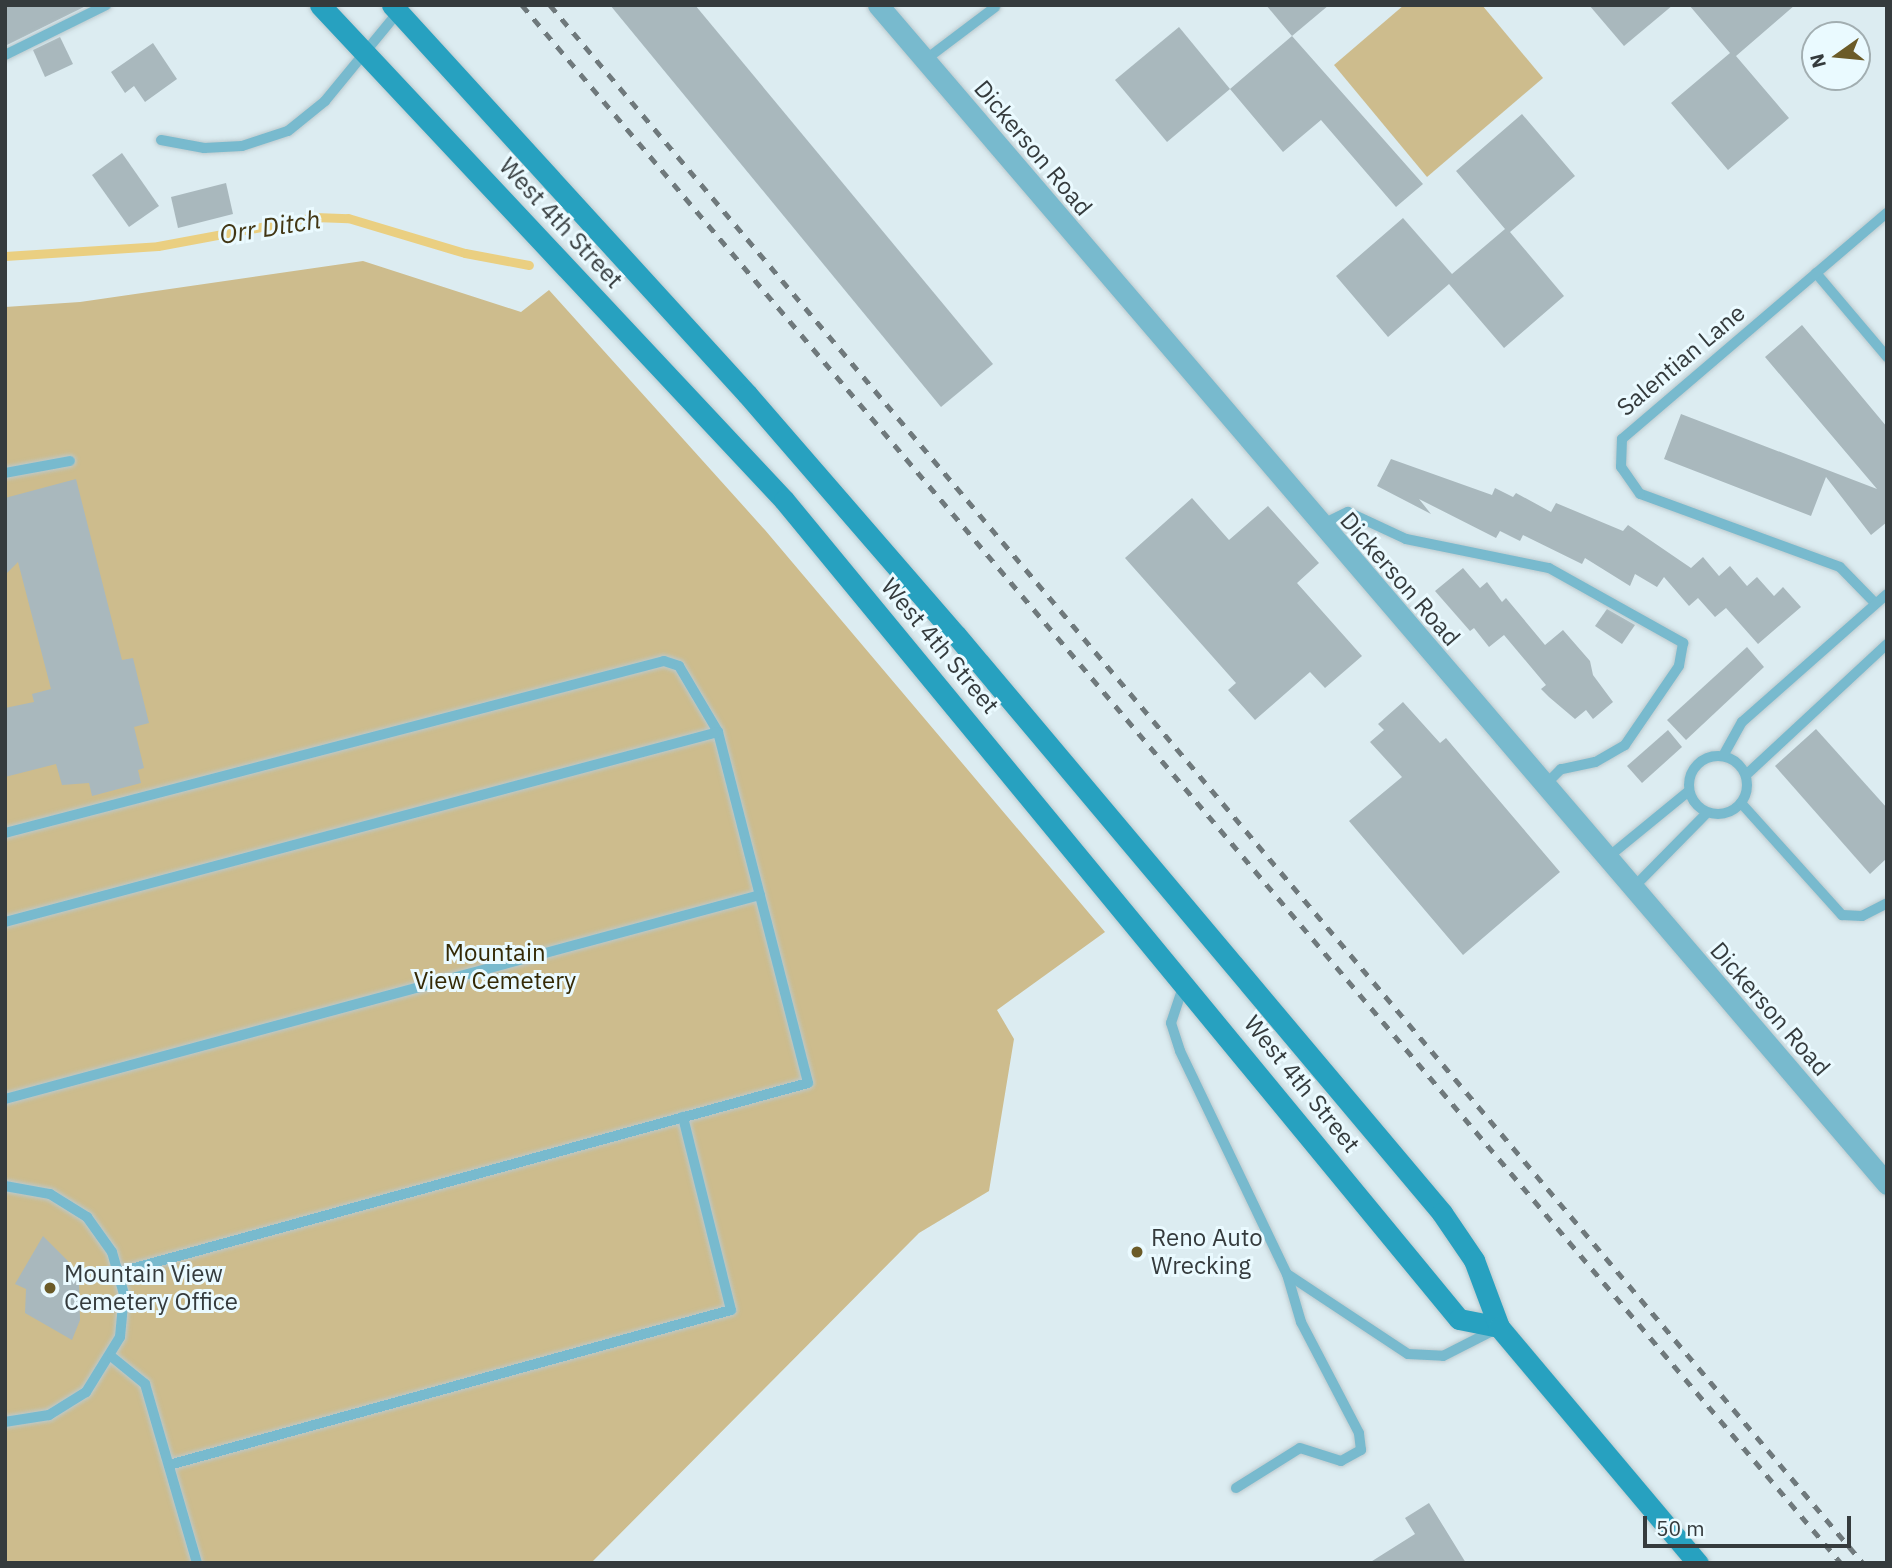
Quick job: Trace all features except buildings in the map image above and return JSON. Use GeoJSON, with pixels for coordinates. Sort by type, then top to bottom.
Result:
{"type":"FeatureCollection","features":[{"type":"Feature","properties":{"kind":"main road","name":"West 4th Street"},"geometry":{"type":"LineString","coordinates":[[320,5],[784,500],[1185,982],[1459,1319],[1499,1327]]}},
{"type":"Feature","properties":{"kind":"main road","name":"West 4th Street"},"geometry":{"type":"LineString","coordinates":[[395,9],[893,561],[1433,1202],[1474,1260],[1499,1327],[1698,1563]]}},
{"type":"Feature","properties":{"kind":"street","name":"Dickerson Road"},"geometry":{"type":"LineString","coordinates":[[878,5],[1605,860],[1887,1184]]}},
{"type":"Feature","properties":{"kind":"lane"},"geometry":{"type":"LineString","coordinates":[[5,55],[106,5]]}},
{"type":"Feature","properties":{"kind":"lane"},"geometry":{"type":"LineString","coordinates":[[925,60],[995,7]]}},
{"type":"Feature","properties":{"kind":"lane"},"geometry":{"type":"LineString","coordinates":[[161,140],[204,148],[266,141],[325,101],[395,9]]}},
{"type":"Feature","properties":{"kind":"lane","name":"Salentian Lane"},"geometry":{"type":"LineString","coordinates":[[1875,603],[1840,567],[1640,494],[1621,467],[1622,439],[1887,213]]}},
{"type":"Feature","properties":{"kind":"lane"},"geometry":{"type":"LineString","coordinates":[[1816,273],[1887,357]]}},
{"type":"Feature","properties":{"kind":"lane"},"geometry":{"type":"LineString","coordinates":[[5,473],[70,461]]}},
{"type":"Feature","properties":{"kind":"lane"},"geometry":{"type":"LineString","coordinates":[[1320,525],[1348,512],[1406,539],[1549,568],[1683,643],[1679,666],[1625,745],[1595,762],[1561,769],[1543,787]]}},
{"type":"Feature","properties":{"kind":"lane"},"geometry":{"type":"LineString","coordinates":[[1605,860],[1689,791],[1697,765],[1723,756],[1742,722],[1887,594]]}},
{"type":"Feature","properties":{"kind":"lane"},"geometry":{"type":"LineString","coordinates":[[1689,791],[1707,813],[1726,814],[1741,803],[1746,775],[1887,644]]}},
{"type":"Feature","properties":{"kind":"lane"},"geometry":{"type":"LineString","coordinates":[[5,833],[664,661],[679,666],[718,732],[808,1083],[120,1272]]}},
{"type":"Feature","properties":{"kind":"lane"},"geometry":{"type":"LineString","coordinates":[[5,922],[718,732]]}},
{"type":"Feature","properties":{"kind":"lane"},"geometry":{"type":"LineString","coordinates":[[1723,756],[1746,775]]}},
{"type":"Feature","properties":{"kind":"lane"},"geometry":{"type":"LineString","coordinates":[[1741,803],[1842,915],[1862,916],[1887,903]]}},
{"type":"Feature","properties":{"kind":"lane"},"geometry":{"type":"LineString","coordinates":[[1632,890],[1707,813]]}},
{"type":"Feature","properties":{"kind":"lane"},"geometry":{"type":"LineString","coordinates":[[5,1099],[760,895]]}},
{"type":"Feature","properties":{"kind":"lane"},"geometry":{"type":"LineString","coordinates":[[1185,982],[1171,1023],[1180,1051],[1287,1274],[1301,1322],[1359,1433],[1361,1450],[1341,1461],[1300,1448],[1236,1488]]}},
{"type":"Feature","properties":{"kind":"lane"},"geometry":{"type":"LineString","coordinates":[[169,1465],[731,1310],[683,1117]]}},
{"type":"Feature","properties":{"kind":"lane"},"geometry":{"type":"LineString","coordinates":[[5,1186],[50,1195],[87,1217],[120,1272],[124,1316],[112,1357],[69,1405],[29,1421],[5,1422]]}},
{"type":"Feature","properties":{"kind":"lane"},"geometry":{"type":"LineString","coordinates":[[1287,1274],[1408,1354],[1443,1356],[1499,1327]]}},
{"type":"Feature","properties":{"kind":"lane"},"geometry":{"type":"LineString","coordinates":[[112,1357],[145,1384],[197,1563]]}},
{"type":"Feature","properties":{"kind":"green space"},"geometry":{"type":"Polygon","coordinates":[[[1404,5],[1482,5],[1543,78],[1427,177],[1334,65],[1404,5]]]}},
{"type":"Feature","properties":{"kind":"green space","name":"Mountain View Cemetery"},"geometry":{"type":"Polygon","coordinates":[[[363,261],[521,312],[549,290],[765,530],[1105,932],[997,1010],[1014,1039],[989,1191],[919,1233],[591,1563],[5,1563],[5,307],[80,302],[363,261]]]}},
{"type":"Feature","properties":{"kind":"waterway","name":"Orr Ditch"},"geometry":{"type":"LineString","coordinates":[[5,256],[158,246],[315,217],[348,218],[465,253],[529,265]]}},
{"type":"Feature","properties":{"kind":"railway"},"geometry":{"type":"LineString","coordinates":[[522,5],[1841,1563]]}},
{"type":"Feature","properties":{"kind":"railway"},"geometry":{"type":"LineString","coordinates":[[550,5],[1863,1563]]}},
{"type":"Feature","properties":{"kind":"place","name":"Reno Auto Wrecking"},"geometry":{"type":"Point","coordinates":[1137,1252]}},
{"type":"Feature","properties":{"kind":"place","name":"Mountain View Cemetery Office"},"geometry":{"type":"Point","coordinates":[50,1288]}}]}
